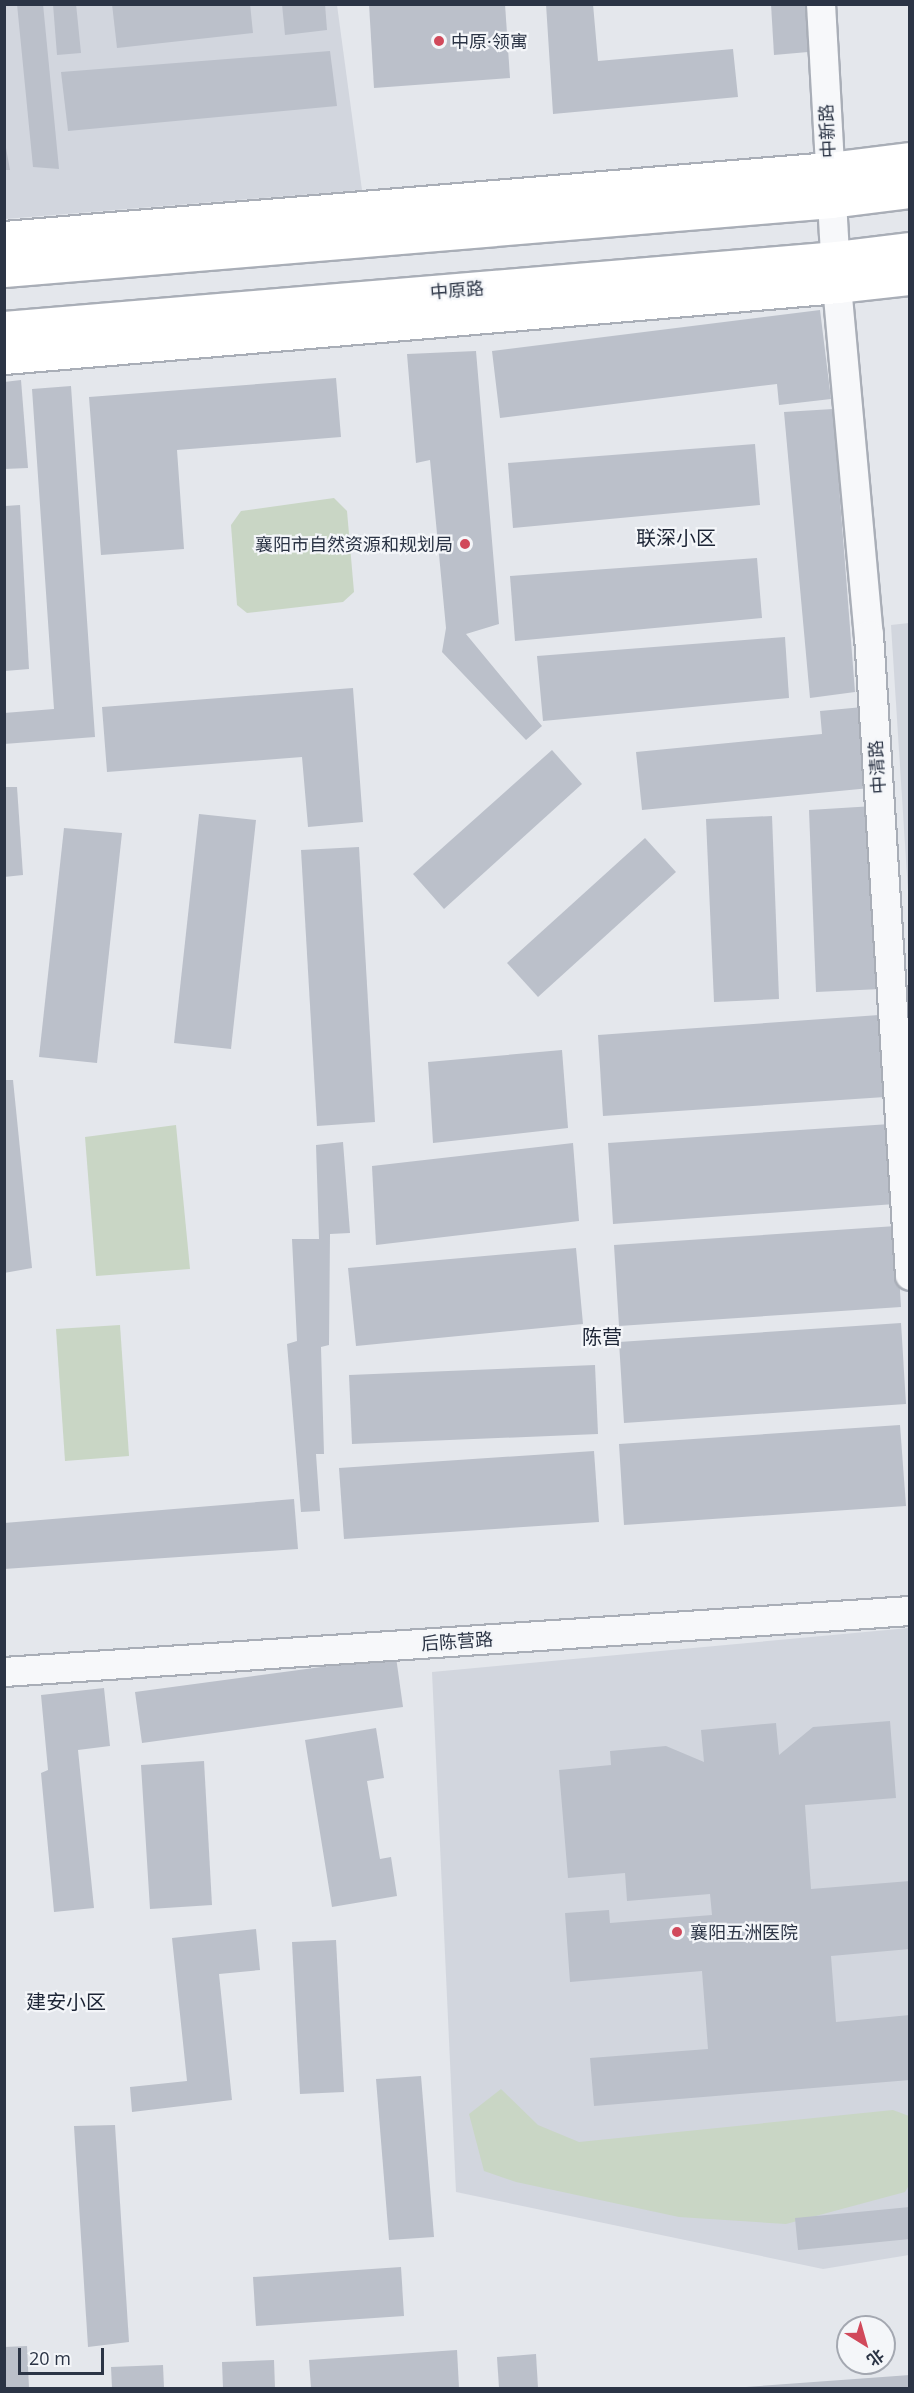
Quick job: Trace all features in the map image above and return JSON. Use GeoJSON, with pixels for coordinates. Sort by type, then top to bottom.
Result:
{"type":"FeatureCollection","features":[{"type":"Feature","properties":{"kind":"street","name":"中新路"},"geometry":{"type":"LineString","coordinates":[[821,4],[829,169],[837,272]]}},
{"type":"Feature","properties":{"kind":"street"},"geometry":{"type":"LineString","coordinates":[[4,238],[829,169],[909,159]]}},
{"type":"Feature","properties":{"kind":"street"},"geometry":{"type":"LineString","coordinates":[[4,270],[831,201],[909,191]]}},
{"type":"Feature","properties":{"kind":"street","name":"中原路"},"geometry":{"type":"LineString","coordinates":[[4,328],[837,272],[909,249]]}},
{"type":"Feature","properties":{"kind":"street"},"geometry":{"type":"LineString","coordinates":[[4,357],[837,272],[909,278]]}},
{"type":"Feature","properties":{"kind":"street","name":"中清路"},"geometry":{"type":"LineString","coordinates":[[837,272],[869,635],[909,1276]]}},
{"type":"Feature","properties":{"kind":"street","name":"后陈营路"},"geometry":{"type":"LineString","coordinates":[[4,1671],[909,1611]]}},
{"type":"Feature","properties":{"kind":"shaded area"},"geometry":{"type":"Polygon","coordinates":[[[5,5],[337,5],[362,190],[5,219],[5,5]]]}},
{"type":"Feature","properties":{"kind":"shaded area"},"geometry":{"type":"Polygon","coordinates":[[[910,623],[909,907],[891,625],[910,623]]]}},
{"type":"Feature","properties":{"kind":"shaded area","name":"襄阳五洲医院"},"geometry":{"type":"Polygon","coordinates":[[[909,1628],[909,2255],[823,2269],[456,2192],[432,1672],[909,1628]]]}},
{"type":"Feature","properties":{"kind":"green space"},"geometry":{"type":"Polygon","coordinates":[[[334,498],[347,511],[354,592],[343,602],[247,613],[237,605],[231,525],[241,511],[334,498]]]}},
{"type":"Feature","properties":{"kind":"green space"},"geometry":{"type":"Polygon","coordinates":[[[176,1125],[190,1269],[96,1276],[85,1137],[176,1125]]]}},
{"type":"Feature","properties":{"kind":"green space"},"geometry":{"type":"Polygon","coordinates":[[[120,1325],[129,1456],[65,1461],[56,1329],[120,1325]]]}},
{"type":"Feature","properties":{"kind":"green space"},"geometry":{"type":"Polygon","coordinates":[[[501,2089],[538,2125],[579,2142],[893,2110],[909,2116],[909,2185],[905,2192],[786,2224],[679,2217],[516,2182],[484,2171],[469,2114],[501,2089]]]}},
{"type":"Feature","properties":{"kind":"building"},"geometry":{"type":"Polygon","coordinates":[[[17,4],[43,4],[59,169],[33,167],[17,4]]]}},
{"type":"Feature","properties":{"kind":"building"},"geometry":{"type":"Polygon","coordinates":[[[53,4],[76,4],[81,53],[57,55],[53,4]]]}},
{"type":"Feature","properties":{"kind":"building"},"geometry":{"type":"Polygon","coordinates":[[[112,4],[250,4],[253,33],[117,48],[112,4]]]}},
{"type":"Feature","properties":{"kind":"building"},"geometry":{"type":"Polygon","coordinates":[[[282,4],[325,4],[327,30],[285,35],[282,4]]]}},
{"type":"Feature","properties":{"kind":"building","name":"中原·领寓"},"geometry":{"type":"Polygon","coordinates":[[[369,4],[505,4],[510,78],[374,88],[369,4]]]}},
{"type":"Feature","properties":{"kind":"building"},"geometry":{"type":"Polygon","coordinates":[[[546,4],[593,4],[598,61],[733,49],[738,97],[553,114],[546,4]]]}},
{"type":"Feature","properties":{"kind":"building"},"geometry":{"type":"Polygon","coordinates":[[[771,4],[806,4],[808,52],[774,55],[771,4]]]}},
{"type":"Feature","properties":{"kind":"building"},"geometry":{"type":"Polygon","coordinates":[[[330,51],[337,106],[68,131],[61,72],[330,51]]]}},
{"type":"Feature","properties":{"kind":"building"},"geometry":{"type":"Polygon","coordinates":[[[4,148],[6,148],[10,170],[4,170],[4,148]]]}},
{"type":"Feature","properties":{"kind":"building"},"geometry":{"type":"Polygon","coordinates":[[[820,310],[831,399],[779,405],[777,384],[500,418],[492,351],[820,310]]]}},
{"type":"Feature","properties":{"kind":"building","name":"襄阳市自然资源和规划局"},"geometry":{"type":"Polygon","coordinates":[[[476,351],[499,624],[466,634],[542,726],[526,740],[442,652],[446,628],[430,460],[416,463],[407,354],[476,351]]]}},
{"type":"Feature","properties":{"kind":"building"},"geometry":{"type":"Polygon","coordinates":[[[336,378],[341,437],[177,450],[184,549],[101,555],[89,397],[336,378]]]}},
{"type":"Feature","properties":{"kind":"building"},"geometry":{"type":"Polygon","coordinates":[[[21,380],[28,468],[4,469],[4,382],[21,380]]]}},
{"type":"Feature","properties":{"kind":"building"},"geometry":{"type":"Polygon","coordinates":[[[71,386],[95,737],[4,744],[4,713],[54,709],[32,389],[71,386]]]}},
{"type":"Feature","properties":{"kind":"building"},"geometry":{"type":"Polygon","coordinates":[[[833,409],[855,692],[810,698],[784,412],[833,409]]]}},
{"type":"Feature","properties":{"kind":"building"},"geometry":{"type":"Polygon","coordinates":[[[755,444],[760,505],[513,528],[508,463],[755,444]]]}},
{"type":"Feature","properties":{"kind":"building"},"geometry":{"type":"Polygon","coordinates":[[[20,505],[29,669],[5,671],[5,506],[20,505]]]}},
{"type":"Feature","properties":{"kind":"building"},"geometry":{"type":"Polygon","coordinates":[[[757,558],[762,618],[515,641],[510,576],[757,558]]]}},
{"type":"Feature","properties":{"kind":"building"},"geometry":{"type":"Polygon","coordinates":[[[785,637],[789,698],[543,721],[537,656],[785,637]]]}},
{"type":"Feature","properties":{"kind":"building"},"geometry":{"type":"Polygon","coordinates":[[[353,688],[363,822],[308,827],[302,757],[107,772],[102,707],[353,688]]]}},
{"type":"Feature","properties":{"kind":"building"},"geometry":{"type":"Polygon","coordinates":[[[863,707],[870,788],[642,810],[636,752],[822,734],[820,711],[863,707]]]}},
{"type":"Feature","properties":{"kind":"building"},"geometry":{"type":"Polygon","coordinates":[[[552,750],[582,784],[444,909],[413,874],[552,750]]]}},
{"type":"Feature","properties":{"kind":"building"},"geometry":{"type":"Polygon","coordinates":[[[4,787],[17,787],[23,875],[4,877],[4,787]]]}},
{"type":"Feature","properties":{"kind":"building"},"geometry":{"type":"Polygon","coordinates":[[[874,806],[881,989],[816,992],[809,810],[874,806]]]}},
{"type":"Feature","properties":{"kind":"building"},"geometry":{"type":"Polygon","coordinates":[[[199,814],[256,820],[231,1049],[174,1043],[199,814]]]}},
{"type":"Feature","properties":{"kind":"building"},"geometry":{"type":"Polygon","coordinates":[[[772,816],[779,999],[714,1002],[706,819],[772,816]]]}},
{"type":"Feature","properties":{"kind":"building"},"geometry":{"type":"Polygon","coordinates":[[[64,828],[122,833],[97,1063],[39,1057],[64,828]]]}},
{"type":"Feature","properties":{"kind":"building"},"geometry":{"type":"Polygon","coordinates":[[[645,838],[676,872],[538,997],[507,963],[645,838]]]}},
{"type":"Feature","properties":{"kind":"building"},"geometry":{"type":"Polygon","coordinates":[[[359,847],[375,1122],[317,1126],[301,850],[359,847]]]}},
{"type":"Feature","properties":{"kind":"building"},"geometry":{"type":"Polygon","coordinates":[[[879,1015],[885,1097],[603,1116],[598,1035],[879,1015]]]}},
{"type":"Feature","properties":{"kind":"building"},"geometry":{"type":"Polygon","coordinates":[[[562,1050],[568,1128],[433,1143],[428,1062],[562,1050]]]}},
{"type":"Feature","properties":{"kind":"building"},"geometry":{"type":"Polygon","coordinates":[[[4,1080],[13,1080],[32,1268],[4,1273],[4,1080]]]}},
{"type":"Feature","properties":{"kind":"building"},"geometry":{"type":"Polygon","coordinates":[[[890,1124],[895,1204],[613,1224],[608,1143],[890,1124]]]}},
{"type":"Feature","properties":{"kind":"building"},"geometry":{"type":"Polygon","coordinates":[[[343,1142],[350,1233],[330,1234],[329,1345],[321,1347],[324,1454],[316,1454],[320,1511],[301,1512],[287,1344],[297,1341],[292,1239],[319,1239],[316,1145],[343,1142]]]}},
{"type":"Feature","properties":{"kind":"building"},"geometry":{"type":"Polygon","coordinates":[[[573,1143],[579,1221],[376,1245],[372,1166],[573,1143]]]}},
{"type":"Feature","properties":{"kind":"building"},"geometry":{"type":"Polygon","coordinates":[[[896,1226],[901,1307],[619,1326],[614,1245],[896,1226]]]}},
{"type":"Feature","properties":{"kind":"building"},"geometry":{"type":"Polygon","coordinates":[[[576,1248],[583,1324],[356,1346],[348,1268],[576,1248]]]}},
{"type":"Feature","properties":{"kind":"building"},"geometry":{"type":"Polygon","coordinates":[[[901,1323],[906,1404],[624,1423],[619,1342],[901,1323]]]}},
{"type":"Feature","properties":{"kind":"building"},"geometry":{"type":"Polygon","coordinates":[[[595,1365],[598,1434],[352,1444],[349,1375],[595,1365]]]}},
{"type":"Feature","properties":{"kind":"building"},"geometry":{"type":"Polygon","coordinates":[[[900,1425],[906,1506],[624,1525],[619,1444],[900,1425]]]}},
{"type":"Feature","properties":{"kind":"building"},"geometry":{"type":"Polygon","coordinates":[[[594,1451],[599,1522],[344,1539],[339,1468],[594,1451]]]}},
{"type":"Feature","properties":{"kind":"building"},"geometry":{"type":"Polygon","coordinates":[[[294,1499],[298,1549],[4,1569],[4,1523],[294,1499]]]}},
{"type":"Feature","properties":{"kind":"building"},"geometry":{"type":"Polygon","coordinates":[[[396,1657],[403,1707],[142,1743],[135,1692],[396,1657]]]}},
{"type":"Feature","properties":{"kind":"building"},"geometry":{"type":"Polygon","coordinates":[[[104,1688],[110,1746],[78,1750],[94,1908],[54,1912],[41,1773],[48,1770],[41,1695],[104,1688]]]}},
{"type":"Feature","properties":{"kind":"building"},"geometry":{"type":"Polygon","coordinates":[[[890,1721],[896,1798],[805,1805],[811,1889],[910,1881],[910,1949],[831,1956],[836,2022],[910,2015],[910,2080],[594,2106],[590,2058],[708,2049],[702,1971],[570,1982],[565,1913],[609,1910],[610,1923],[712,1915],[710,1894],[627,1901],[625,1873],[568,1878],[559,1770],[611,1765],[610,1751],[666,1746],[704,1762],[701,1730],[776,1723],[779,1755],[813,1727],[890,1721]]]}},
{"type":"Feature","properties":{"kind":"building"},"geometry":{"type":"Polygon","coordinates":[[[376,1728],[384,1778],[367,1781],[380,1859],[391,1857],[397,1896],[332,1907],[305,1740],[376,1728]]]}},
{"type":"Feature","properties":{"kind":"building"},"geometry":{"type":"Polygon","coordinates":[[[204,1761],[212,1905],[150,1909],[141,1765],[204,1761]]]}},
{"type":"Feature","properties":{"kind":"building"},"geometry":{"type":"Polygon","coordinates":[[[256,1929],[260,1970],[219,1974],[232,2100],[132,2112],[130,2087],[187,2081],[172,1938],[256,1929]]]}},
{"type":"Feature","properties":{"kind":"building"},"geometry":{"type":"Polygon","coordinates":[[[336,1940],[344,2092],[300,2094],[292,1942],[336,1940]]]}},
{"type":"Feature","properties":{"kind":"building"},"geometry":{"type":"Polygon","coordinates":[[[421,2076],[434,2237],[389,2240],[376,2079],[421,2076]]]}},
{"type":"Feature","properties":{"kind":"building"},"geometry":{"type":"Polygon","coordinates":[[[115,2125],[129,2342],[88,2347],[74,2126],[115,2125]]]}},
{"type":"Feature","properties":{"kind":"building"},"geometry":{"type":"Polygon","coordinates":[[[910,2207],[910,2239],[798,2250],[795,2218],[910,2207]]]}},
{"type":"Feature","properties":{"kind":"building"},"geometry":{"type":"Polygon","coordinates":[[[401,2267],[404,2316],[256,2326],[253,2277],[401,2267]]]}},
{"type":"Feature","properties":{"kind":"building"},"geometry":{"type":"Polygon","coordinates":[[[27,2346],[29,2388],[4,2388],[4,2347],[27,2346]]]}},
{"type":"Feature","properties":{"kind":"building"},"geometry":{"type":"Polygon","coordinates":[[[457,2350],[459,2388],[311,2388],[309,2360],[457,2350]]]}},
{"type":"Feature","properties":{"kind":"building"},"geometry":{"type":"Polygon","coordinates":[[[536,2354],[538,2388],[499,2388],[497,2357],[536,2354]]]}},
{"type":"Feature","properties":{"kind":"building"},"geometry":{"type":"Polygon","coordinates":[[[274,2360],[275,2388],[223,2388],[222,2362],[274,2360]]]}},
{"type":"Feature","properties":{"kind":"building"},"geometry":{"type":"Polygon","coordinates":[[[163,2365],[164,2388],[112,2388],[111,2367],[163,2365]]]}},
{"type":"Feature","properties":{"kind":"building"},"geometry":{"type":"Polygon","coordinates":[[[910,2375],[910,2388],[746,2388],[746,2387],[910,2375]]]}},
{"type":"Feature","properties":{"kind":"place","name":"中原·领寓"},"geometry":{"type":"Point","coordinates":[439,41]}},
{"type":"Feature","properties":{"kind":"place","name":"襄阳市自然资源和规划局"},"geometry":{"type":"Point","coordinates":[465,544]}},
{"type":"Feature","properties":{"kind":"place","name":"襄阳五洲医院"},"geometry":{"type":"Point","coordinates":[677,1932]}},
{"type":"Feature","properties":{"kind":"district","name":"联深小区"},"geometry":{"type":"Point","coordinates":[676,537]}},
{"type":"Feature","properties":{"kind":"district","name":"陈营"},"geometry":{"type":"Point","coordinates":[602,1336]}},
{"type":"Feature","properties":{"kind":"district","name":"建安小区"},"geometry":{"type":"Point","coordinates":[66,2001]}}]}
